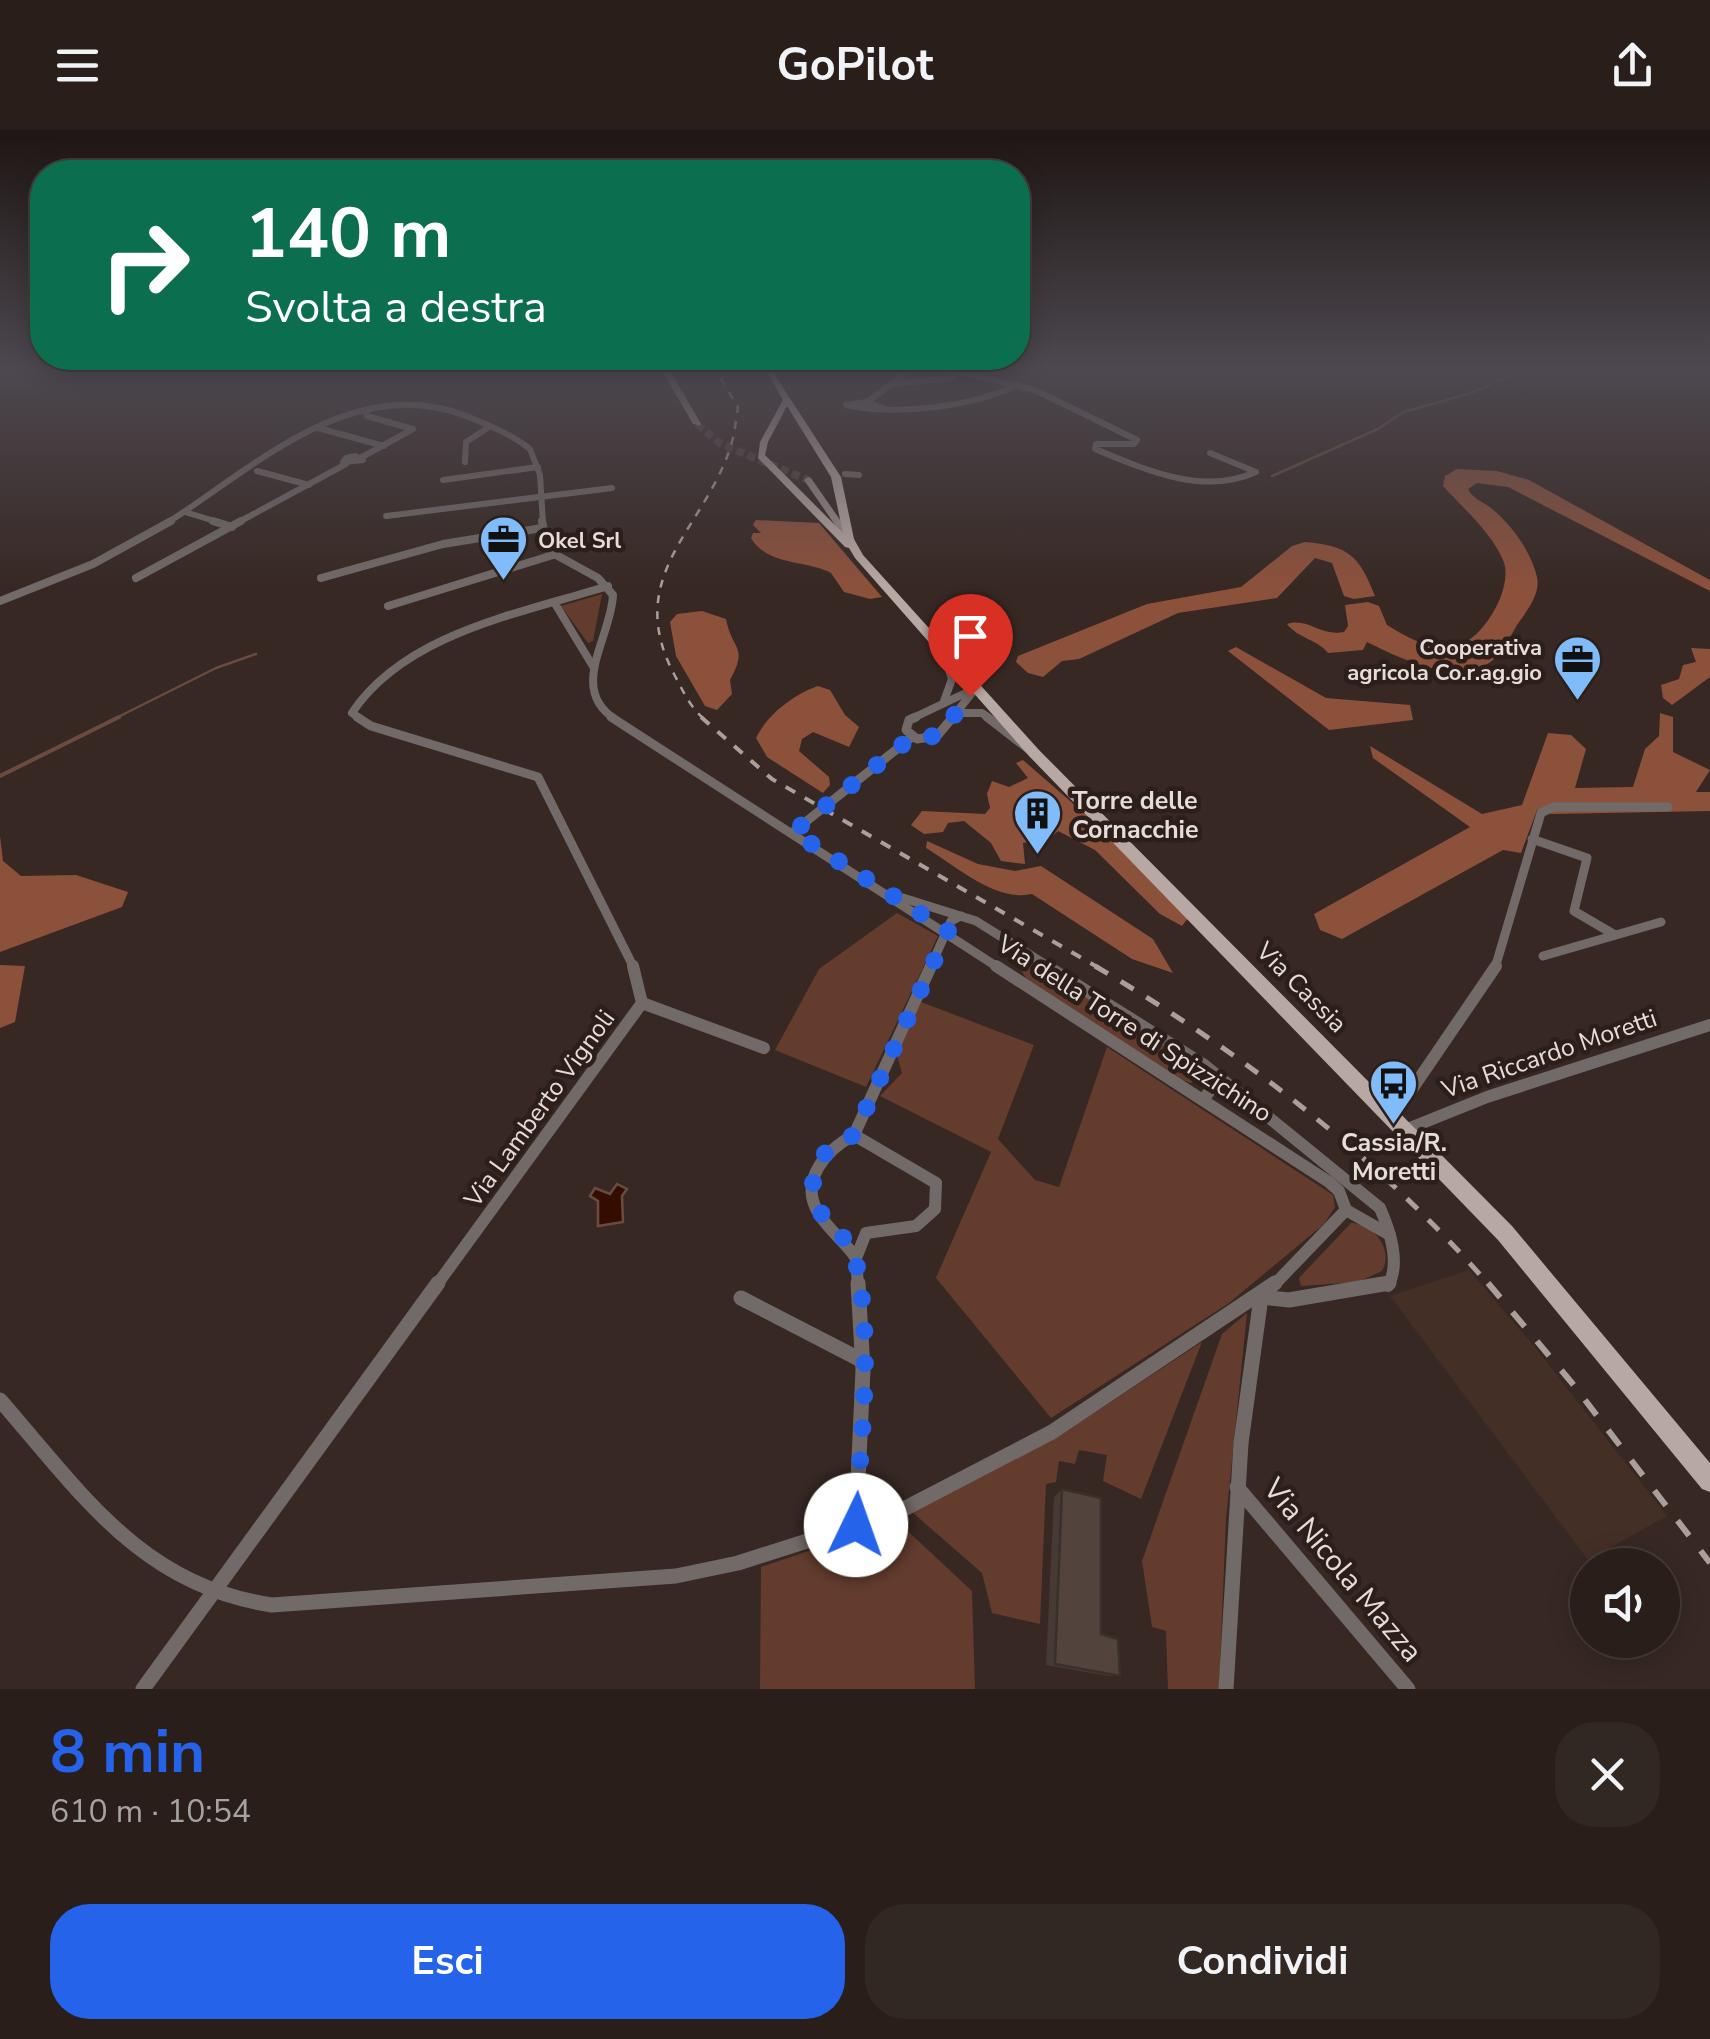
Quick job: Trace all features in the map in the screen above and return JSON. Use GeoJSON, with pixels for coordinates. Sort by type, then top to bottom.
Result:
{"type":"FeatureCollection","features":[{"type":"Feature","properties":{"kind":"main road"},"geometry":{"type":"LineString","coordinates":[[764,442],[761,456],[859,556]]}},
{"type":"Feature","properties":{"kind":"main road","name":"Via Cassia"},"geometry":{"type":"LineString","coordinates":[[812,442],[832,470],[849,539],[859,556],[1034,753],[1537,1270],[1710,1480]]}},
{"type":"Feature","properties":{"kind":"main road"},"geometry":{"type":"LineString","coordinates":[[808,480],[849,539]]}},
{"type":"Feature","properties":{"kind":"street"},"geometry":{"type":"LineString","coordinates":[[0,601],[110,557],[295,442]]}},
{"type":"Feature","properties":{"kind":"street"},"geometry":{"type":"LineString","coordinates":[[368,442],[384,446]]}},
{"type":"Feature","properties":{"kind":"street"},"geometry":{"type":"LineString","coordinates":[[136,578],[310,485],[346,464],[346,458],[362,457],[392,442]]}},
{"type":"Feature","properties":{"kind":"street"},"geometry":{"type":"LineString","coordinates":[[465,462],[466,442]]}},
{"type":"Feature","properties":{"kind":"street"},"geometry":{"type":"LineString","coordinates":[[520,442],[529,446],[538,467],[542,528],[554,555],[608,586],[613,603],[594,668]]}},
{"type":"Feature","properties":{"kind":"street"},"geometry":{"type":"LineString","coordinates":[[1136,442],[1093,446],[1202,484],[1226,484],[1256,472],[1210,453]]}},
{"type":"Feature","properties":{"kind":"street"},"geometry":{"type":"LineString","coordinates":[[442,480],[538,467]]}},
{"type":"Feature","properties":{"kind":"street"},"geometry":{"type":"LineString","coordinates":[[258,470],[310,485]]}},
{"type":"Feature","properties":{"kind":"street"},"geometry":{"type":"LineString","coordinates":[[845,474],[859,475]]}},
{"type":"Feature","properties":{"kind":"street"},"geometry":{"type":"LineString","coordinates":[[386,516],[612,488]]}},
{"type":"Feature","properties":{"kind":"street"},"geometry":{"type":"LineString","coordinates":[[185,512],[232,527]]}},
{"type":"Feature","properties":{"kind":"street"},"geometry":{"type":"LineString","coordinates":[[321,578],[442,544],[542,528]]}},
{"type":"Feature","properties":{"kind":"street"},"geometry":{"type":"LineString","coordinates":[[388,606],[554,555]]}},
{"type":"Feature","properties":{"kind":"street","name":"Via Lamberto Vignoli"},"geometry":{"type":"LineString","coordinates":[[143,1689],[642,1003],[640,982],[625,947],[538,777],[372,726],[352,716],[362,698],[438,639],[608,586]]}},
{"type":"Feature","properties":{"kind":"street"},"geometry":{"type":"LineString","coordinates":[[554,602],[594,668]]}},
{"type":"Feature","properties":{"kind":"street"},"geometry":{"type":"LineString","coordinates":[[942,652],[952,684],[944,701]]}},
{"type":"Feature","properties":{"kind":"street","name":"Via della Torre di Spizzichino"},"geometry":{"type":"LineString","coordinates":[[594,668],[592,696],[601,710],[1281,1150],[1339,1191],[1346,1210]]}},
{"type":"Feature","properties":{"kind":"street"},"geometry":{"type":"LineString","coordinates":[[976,688],[940,734],[928,740],[912,737],[905,727],[944,701],[976,688]]}},
{"type":"Feature","properties":{"kind":"street"},"geometry":{"type":"LineString","coordinates":[[953,717],[966,710],[982,713],[1012,740],[1034,753]]}},
{"type":"Feature","properties":{"kind":"street"},"geometry":{"type":"LineString","coordinates":[[914,718],[935,720],[940,734]]}},
{"type":"Feature","properties":{"kind":"street"},"geometry":{"type":"LineString","coordinates":[[793,832],[912,737]]}},
{"type":"Feature","properties":{"kind":"street"},"geometry":{"type":"LineString","coordinates":[[1399,1124],[1495,968],[1541,813],[1553,807],[1668,807]]}},
{"type":"Feature","properties":{"kind":"street"},"geometry":{"type":"LineString","coordinates":[[1532,839],[1586,858],[1574,911],[1615,935]]}},
{"type":"Feature","properties":{"kind":"street","name":"Via della Torre di Spizzichino"},"geometry":{"type":"LineString","coordinates":[[888,893],[961,916],[1022,950],[1220,1076],[1370,1197],[1390,1234]]}},
{"type":"Feature","properties":{"kind":"street"},"geometry":{"type":"LineString","coordinates":[[856,1258],[843,1236],[816,1211],[812,1186],[818,1158],[854,1135],[951,922],[961,916]]}},
{"type":"Feature","properties":{"kind":"street"},"geometry":{"type":"LineString","coordinates":[[1543,956],[1661,922]]}},
{"type":"Feature","properties":{"kind":"street"},"geometry":{"type":"LineString","coordinates":[[1005,970],[1022,950]]}},
{"type":"Feature","properties":{"kind":"street"},"geometry":{"type":"LineString","coordinates":[[642,1003],[764,1048]]}},
{"type":"Feature","properties":{"kind":"street","name":"Via Riccardo Moretti"},"geometry":{"type":"LineString","coordinates":[[1399,1124],[1710,1025]]}},
{"type":"Feature","properties":{"kind":"street"},"geometry":{"type":"LineString","coordinates":[[1202,1100],[1220,1076]]}},
{"type":"Feature","properties":{"kind":"street"},"geometry":{"type":"LineString","coordinates":[[854,1135],[866,1146],[936,1183],[935,1209],[916,1226],[866,1233],[856,1258],[863,1361],[856,1525]]}},
{"type":"Feature","properties":{"kind":"street"},"geometry":{"type":"LineString","coordinates":[[1281,1150],[1296,1136]]}},
{"type":"Feature","properties":{"kind":"street"},"geometry":{"type":"LineString","coordinates":[[0,1400],[124,1535],[177,1577],[210,1596],[272,1606],[643,1581],[738,1563],[898,1512],[1052,1432],[1166,1354],[1262,1297],[1338,1224],[1346,1210],[1390,1234],[1395,1273],[1388,1286],[1289,1300],[1262,1297]]}},
{"type":"Feature","properties":{"kind":"street"},"geometry":{"type":"LineString","coordinates":[[1226,1689],[1246,1376],[1262,1297]]}},
{"type":"Feature","properties":{"kind":"street"},"geometry":{"type":"LineString","coordinates":[[741,1298],[863,1361]]}},
{"type":"Feature","properties":{"kind":"street","name":"Via Nicola Mazza"},"geometry":{"type":"LineString","coordinates":[[1237,1486],[1408,1689]]}},
{"type":"Feature","properties":{"kind":"shaded area"},"geometry":{"type":"Polygon","coordinates":[[[1457,469],[1497,471],[1529,480],[1710,580],[1710,591],[1508,487],[1477,483],[1468,489],[1513,530],[1537,577],[1532,602],[1505,646],[1483,667],[1468,671],[1433,668],[1367,642],[1363,650],[1328,653],[1287,624],[1302,623],[1328,632],[1344,632],[1348,626],[1345,605],[1368,602],[1379,606],[1387,625],[1427,645],[1453,647],[1475,636],[1500,598],[1505,571],[1492,540],[1443,486],[1445,476],[1457,469]]]}},
{"type":"Feature","properties":{"kind":"shaded area"},"geometry":{"type":"Polygon","coordinates":[[[756,520],[819,523],[882,597],[870,599],[844,592],[831,573],[767,553],[751,538],[753,533],[761,533],[753,525],[756,520]]]}},
{"type":"Feature","properties":{"kind":"shaded area"},"geometry":{"type":"Polygon","coordinates":[[[1305,542],[1343,550],[1351,556],[1364,571],[1375,596],[1344,596],[1332,563],[1315,558],[1277,598],[1178,613],[1079,659],[1062,661],[1043,677],[1028,673],[1016,662],[1018,656],[1147,604],[1241,587],[1292,546],[1305,542]]]}},
{"type":"Feature","properties":{"kind":"shaded area"},"geometry":{"type":"Polygon","coordinates":[[[602,594],[593,641],[588,643],[561,606],[602,594]]]}},
{"type":"Feature","properties":{"kind":"shaded area"},"geometry":{"type":"Polygon","coordinates":[[[702,611],[726,619],[739,654],[730,680],[732,694],[717,710],[705,706],[676,656],[670,622],[677,614],[702,611]]]}},
{"type":"Feature","properties":{"kind":"shaded area"},"geometry":{"type":"Polygon","coordinates":[[[1236,647],[1326,698],[1410,705],[1413,720],[1329,730],[1228,651],[1236,647]]]}},
{"type":"Feature","properties":{"kind":"shaded area"},"geometry":{"type":"Polygon","coordinates":[[[1691,648],[1710,649],[1710,677],[1672,705],[1663,698],[1661,685],[1679,679],[1683,665],[1696,662],[1691,648]]]}},
{"type":"Feature","properties":{"kind":"shaded area"},"geometry":{"type":"Polygon","coordinates":[[[818,686],[830,690],[845,715],[859,727],[849,747],[813,732],[802,739],[799,751],[829,777],[830,785],[823,793],[767,757],[756,738],[782,706],[818,686]]]}},
{"type":"Feature","properties":{"kind":"shaded area"},"geometry":{"type":"Polygon","coordinates":[[[1660,713],[1673,717],[1673,752],[1710,770],[1696,792],[1710,792],[1710,811],[1552,814],[1537,810],[1521,853],[1503,850],[1342,939],[1320,930],[1314,914],[1470,827],[1373,758],[1370,746],[1482,814],[1522,805],[1548,733],[1571,735],[1586,749],[1575,788],[1633,787],[1645,749],[1659,736],[1660,713]]]}},
{"type":"Feature","properties":{"kind":"shaded area"},"geometry":{"type":"Polygon","coordinates":[[[1023,760],[1124,848],[1188,918],[1182,926],[1160,914],[1095,850],[1058,831],[1049,839],[1023,843],[1025,864],[1001,861],[991,843],[964,821],[948,823],[943,832],[924,834],[911,825],[922,811],[985,814],[990,808],[987,794],[992,781],[1009,787],[1028,778],[1016,763],[1023,760]]]}},
{"type":"Feature","properties":{"kind":"shaded area"},"geometry":{"type":"Polygon","coordinates":[[[0,836],[3,861],[21,876],[76,875],[128,892],[122,907],[0,952],[0,836]]]}},
{"type":"Feature","properties":{"kind":"shaded area"},"geometry":{"type":"Polygon","coordinates":[[[927,841],[978,864],[1015,871],[1041,866],[1153,939],[1173,973],[1132,959],[1032,894],[1004,893],[976,881],[926,848],[927,841]]]}},
{"type":"Feature","properties":{"kind":"shaded area"},"geometry":{"type":"Polygon","coordinates":[[[897,913],[938,936],[866,1087],[775,1050],[819,969],[897,913]]]}},
{"type":"Feature","properties":{"kind":"shaded area"},"geometry":{"type":"Polygon","coordinates":[[[1031,962],[1201,1068],[1201,1079],[1190,1083],[1181,1079],[1027,980],[1021,970],[1031,962]]]}},
{"type":"Feature","properties":{"kind":"shaded area"},"geometry":{"type":"Polygon","coordinates":[[[0,965],[25,966],[15,1022],[0,1028],[0,965]]]}},
{"type":"Feature","properties":{"kind":"shaded area"},"geometry":{"type":"Polygon","coordinates":[[[921,1002],[1034,1045],[998,1139],[1035,1180],[1059,1187],[1107,1047],[1333,1195],[1335,1207],[1324,1224],[1229,1303],[1051,1418],[936,1278],[991,1152],[880,1096],[902,1073],[896,1052],[921,1002]]]}},
{"type":"Feature","properties":{"kind":"shaded area"},"geometry":{"type":"Polygon","coordinates":[[[617,1184],[627,1189],[622,1196],[623,1222],[598,1226],[598,1201],[590,1196],[595,1188],[610,1194],[617,1184]]]}},
{"type":"Feature","properties":{"kind":"shaded area"},"geometry":{"type":"Polygon","coordinates":[[[1351,1223],[1367,1228],[1380,1240],[1385,1255],[1382,1271],[1358,1282],[1301,1286],[1299,1278],[1351,1223]]]}},
{"type":"Feature","properties":{"kind":"shaded area"},"geometry":{"type":"Polygon","coordinates":[[[1469,1270],[1667,1516],[1610,1548],[1579,1548],[1390,1296],[1469,1270]]]}},
{"type":"Feature","properties":{"kind":"shaded area"},"geometry":{"type":"Polygon","coordinates":[[[1247,1313],[1226,1519],[1219,1689],[1168,1689],[1166,1631],[1152,1627],[1142,1561],[1222,1334],[1247,1313]]]}},
{"type":"Feature","properties":{"kind":"shaded area"},"geometry":{"type":"Polygon","coordinates":[[[1202,1342],[1141,1499],[1103,1481],[1107,1455],[1079,1450],[1075,1464],[1059,1461],[1056,1482],[1046,1484],[1040,1624],[992,1613],[982,1573],[912,1512],[1056,1438],[1202,1342]]]}},
{"type":"Feature","properties":{"kind":"shaded area"},"geometry":{"type":"Polygon","coordinates":[[[897,1521],[972,1591],[975,1689],[760,1689],[761,1567],[897,1521]]]}},
{"type":"Feature","properties":{"kind":"building"},"geometry":{"type":"Polygon","coordinates":[[[1062,1489],[1101,1498],[1101,1634],[1118,1639],[1120,1676],[1055,1664],[1062,1489]]]}},
{"type":"Feature","properties":{"kind":"waterway"},"geometry":{"type":"LineString","coordinates":[[1272,476],[1349,442]]}},
{"type":"Feature","properties":{"kind":"waterway"},"geometry":{"type":"LineString","coordinates":[[114,719],[216,668],[256,654]]}},
{"type":"Feature","properties":{"kind":"waterway"},"geometry":{"type":"LineString","coordinates":[[0,776],[119,717]]}},
{"type":"Feature","properties":{"kind":"tunnel"},"geometry":{"type":"LineString","coordinates":[[718,442],[808,480]]}},
{"type":"Feature","properties":{"kind":"railway"},"geometry":{"type":"LineString","coordinates":[[704,719],[674,674],[660,639],[657,608],[674,554],[719,475],[731,442]]}},
{"type":"Feature","properties":{"kind":"railway"},"geometry":{"type":"LineString","coordinates":[[701,717],[772,779],[1099,968]]}},
{"type":"Feature","properties":{"kind":"railway"},"geometry":{"type":"LineString","coordinates":[[1095,966],[1203,1034],[1306,1110],[1401,1193],[1490,1286]]}},
{"type":"Feature","properties":{"kind":"railway"},"geometry":{"type":"LineString","coordinates":[[1488,1283],[1572,1383],[1710,1563]]}},
{"type":"Feature","properties":{"kind":"place","name":"Okel Srl"},"geometry":{"type":"Point","coordinates":[503,582]}},
{"type":"Feature","properties":{"kind":"place","name":"Cooperativa agricola Co.r.ag.gio"},"geometry":{"type":"Point","coordinates":[1577,702]}},
{"type":"Feature","properties":{"kind":"place","name":"Torre delle Cornacchie"},"geometry":{"type":"Point","coordinates":[1037,856]}},
{"type":"Feature","properties":{"kind":"place","name":"Cassia/R. Moretti"},"geometry":{"type":"Point","coordinates":[1394,1126]}},
{"type":"Feature","properties":{"kind":"route"},"geometry":{"type":"LineString","coordinates":[[856,1525],[863,1370],[856,1258],[843,1236],[816,1211],[812,1186],[818,1158],[854,1135],[880,1070],[948,931],[793,832],[912,737],[922,740],[937,736],[970,696]]}}]}
